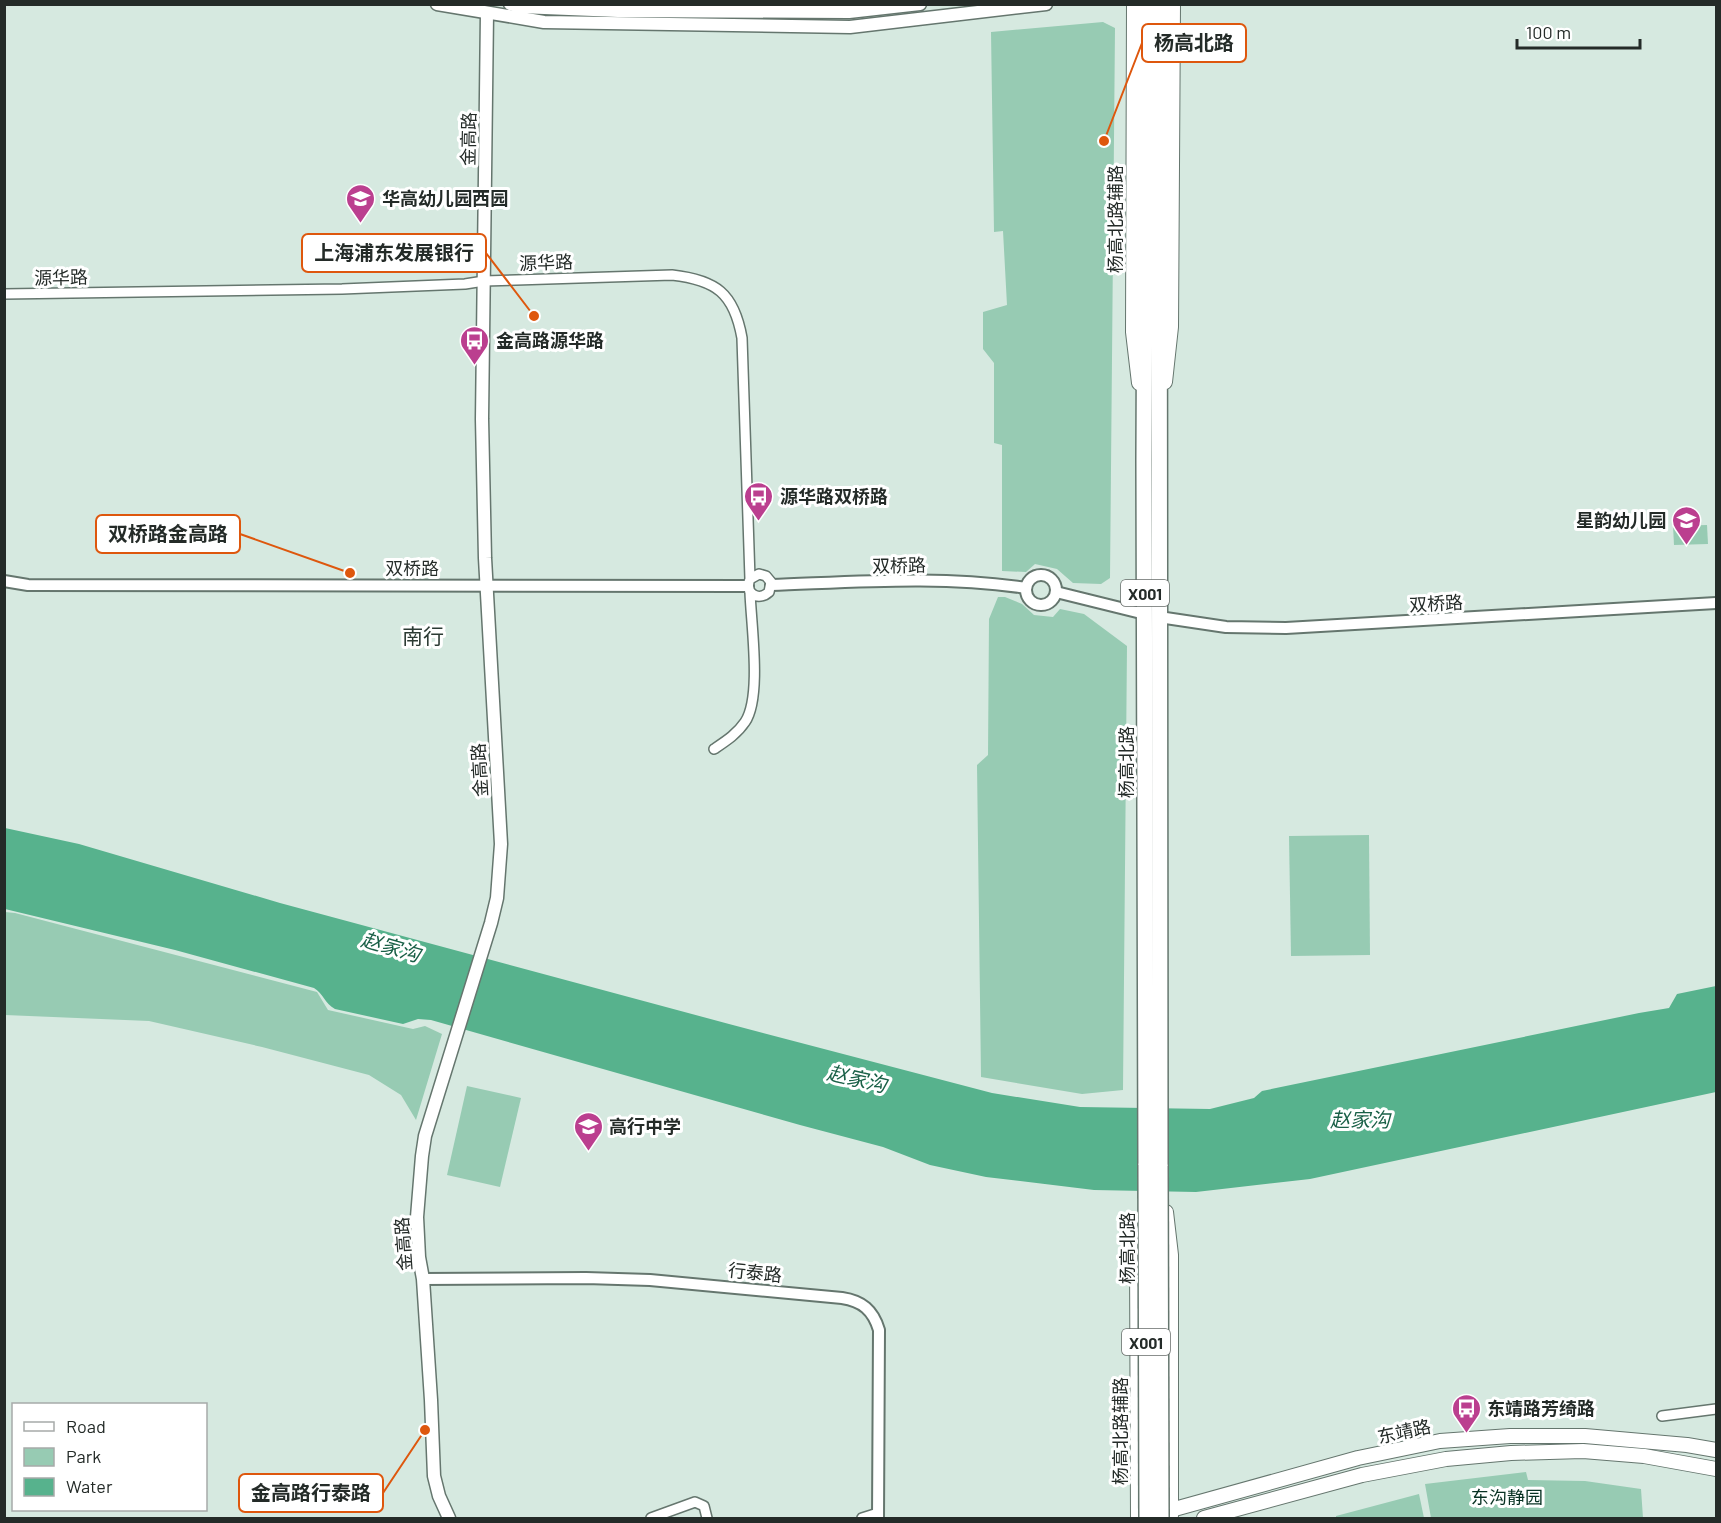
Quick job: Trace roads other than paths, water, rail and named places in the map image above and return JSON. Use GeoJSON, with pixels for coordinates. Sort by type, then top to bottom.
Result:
{"type":"FeatureCollection","features":[{"type":"Feature","properties":{"kind":"highway","name":"杨高北路"},"geometry":{"type":"LineString","coordinates":[[1142,1518],[1153,1165],[1152,295],[1146,4]]}},
{"type":"Feature","properties":{"kind":"highway","name":"杨高北路"},"geometry":{"type":"LineString","coordinates":[[1152,295],[1159,4]]}},
{"type":"Feature","properties":{"kind":"highway","name":"杨高北路"},"geometry":{"type":"LineString","coordinates":[[1153,1165],[1168,1515]]}},
{"type":"Feature","properties":{"kind":"main road"},"geometry":{"type":"LineString","coordinates":[[437,4],[487,9],[544,22],[850,27],[1046,4]]}},
{"type":"Feature","properties":{"kind":"main road"},"geometry":{"type":"LineString","coordinates":[[510,4],[520,7],[618,11],[849,8],[920,4]]}},
{"type":"Feature","properties":{"kind":"main road","name":"杨高北路辅路"},"geometry":{"type":"LineString","coordinates":[[1134,4],[1133,332],[1152,433]]}},
{"type":"Feature","properties":{"kind":"main road","name":"X001"},"geometry":{"type":"LineString","coordinates":[[1152,433],[1171,327],[1173,4]]}},
{"type":"Feature","properties":{"kind":"main road","name":"金高路"},"geometry":{"type":"LineString","coordinates":[[449,1518],[439,1496],[434,1476],[431,1400],[417,1217],[425,1136],[491,923],[497,898],[501,844],[485,558],[482,419],[487,9]]}},
{"type":"Feature","properties":{"kind":"main road","name":"杨高北路辅路"},"geometry":{"type":"LineString","coordinates":[[1142,1518],[1137,1254],[1153,1165]]}},
{"type":"Feature","properties":{"kind":"main road","name":"X001"},"geometry":{"type":"LineString","coordinates":[[1153,1165],[1171,1255],[1168,1515]]}},
{"type":"Feature","properties":{"kind":"main road","name":"东靖路"},"geometry":{"type":"LineString","coordinates":[[1142,1518],[1168,1515],[1358,1458],[1440,1441],[1510,1436],[1585,1436],[1687,1445],[1716,1450]]}},
{"type":"Feature","properties":{"kind":"main road","name":"东靖路"},"geometry":{"type":"LineString","coordinates":[[1204,1518],[1362,1475],[1456,1458],[1510,1453],[1583,1451],[1644,1456],[1716,1469]]}},
{"type":"Feature","properties":{"kind":"street"},"geometry":{"type":"LineString","coordinates":[[849,8],[850,27]]}},
{"type":"Feature","properties":{"kind":"street","name":"源华路"},"geometry":{"type":"LineString","coordinates":[[4,294],[342,289],[465,284],[484,280],[672,275],[690,277],[719,290],[731,303],[738,319],[742,338],[754,691],[752,707],[746,720],[729,740],[714,749]]}},
{"type":"Feature","properties":{"kind":"street"},"geometry":{"type":"LineString","coordinates":[[756,574],[763,574],[769,578],[771,585],[769,592],[756,597],[749,586],[756,574]]}},
{"type":"Feature","properties":{"kind":"street","name":"双桥路"},"geometry":{"type":"LineString","coordinates":[[1043,575],[1052,579],[1056,592],[1052,600],[1039,604],[1028,597],[1026,588],[1031,579],[1043,575]]}},
{"type":"Feature","properties":{"kind":"street","name":"双桥路"},"geometry":{"type":"LineString","coordinates":[[4,581],[28,585],[749,586]]}},
{"type":"Feature","properties":{"kind":"street","name":"双桥路"},"geometry":{"type":"LineString","coordinates":[[771,585],[938,581],[984,582],[1026,588]]}},
{"type":"Feature","properties":{"kind":"street","name":"双桥路"},"geometry":{"type":"LineString","coordinates":[[1056,592],[1152,615],[1226,627],[1286,628],[1716,603]]}},
{"type":"Feature","properties":{"kind":"street","name":"行泰路"},"geometry":{"type":"LineString","coordinates":[[423,1279],[585,1278],[682,1282],[842,1298],[864,1305],[876,1320],[879,1330],[878,1516]]}},
{"type":"Feature","properties":{"kind":"street"},"geometry":{"type":"LineString","coordinates":[[1662,1416],[1716,1409]]}},
{"type":"Feature","properties":{"kind":"street"},"geometry":{"type":"LineString","coordinates":[[651,1518],[695,1502],[704,1506],[707,1518]]}},
{"type":"Feature","properties":{"kind":"street"},"geometry":{"type":"LineString","coordinates":[[862,1518],[878,1516]]}},
{"type":"Feature","properties":{"kind":"water","name":"赵家沟"},"geometry":{"type":"Polygon","coordinates":[[[5,828],[79,844],[280,903],[992,1093],[1080,1107],[1210,1109],[1254,1098],[1262,1091],[1669,1008],[1677,994],[1716,986],[1716,1092],[1310,1179],[1196,1192],[1094,1190],[986,1177],[930,1165],[883,1147],[431,1020],[418,1019],[403,1024],[335,1009],[314,988],[175,950],[5,909],[5,828]]]}},
{"type":"Feature","properties":{"kind":"place","name":"杨高北路"},"geometry":{"type":"Point","coordinates":[1104,141]}},
{"type":"Feature","properties":{"kind":"place","name":"华高幼儿园西园"},"geometry":{"type":"Point","coordinates":[361,224]}},
{"type":"Feature","properties":{"kind":"place","name":"上海浦东发展银行"},"geometry":{"type":"Point","coordinates":[534,316]}},
{"type":"Feature","properties":{"kind":"place","name":"金高路源华路"},"geometry":{"type":"Point","coordinates":[475,366]}},
{"type":"Feature","properties":{"kind":"place","name":"源华路双桥路"},"geometry":{"type":"Point","coordinates":[759,522]}},
{"type":"Feature","properties":{"kind":"place","name":"星韵幼儿园"},"geometry":{"type":"Point","coordinates":[1687,546]}},
{"type":"Feature","properties":{"kind":"place","name":"双桥路金高路"},"geometry":{"type":"Point","coordinates":[350,573]}},
{"type":"Feature","properties":{"kind":"place","name":"高行中学"},"geometry":{"type":"Point","coordinates":[588,1152]}},
{"type":"Feature","properties":{"kind":"place","name":"金高路行泰路"},"geometry":{"type":"Point","coordinates":[425,1430]}},
{"type":"Feature","properties":{"kind":"place","name":"东靖路芳绮路"},"geometry":{"type":"Point","coordinates":[1466,1434]}},
{"type":"Feature","properties":{"kind":"district","name":"南行"},"geometry":{"type":"Point","coordinates":[423,635]}},
{"type":"Feature","properties":{"kind":"park label","name":"东沟静园"},"geometry":{"type":"Point","coordinates":[1507,1497]}}]}
